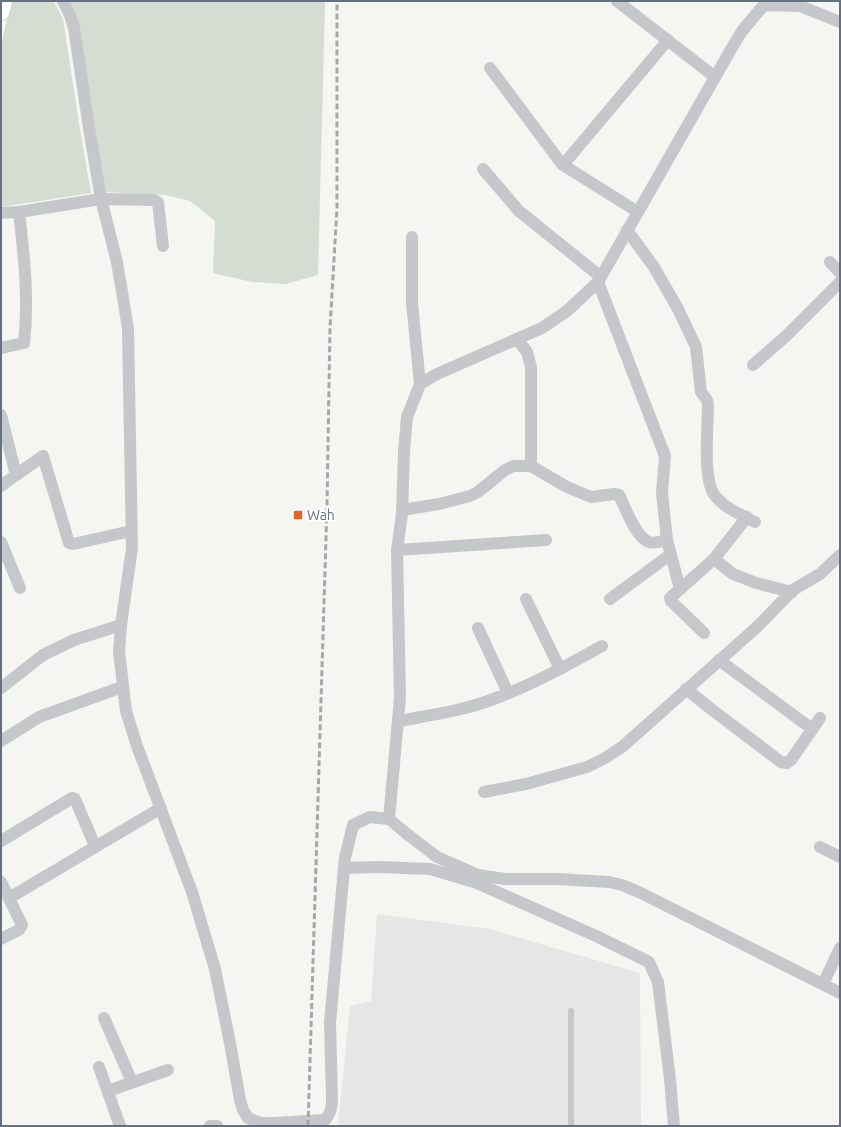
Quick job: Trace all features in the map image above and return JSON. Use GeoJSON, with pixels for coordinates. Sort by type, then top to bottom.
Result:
{"type":"FeatureCollection","features":[{"type":"Feature","properties":{"kind":"main road"},"geometry":{"type":"LineString","coordinates":[[1,12],[4,1]]}},
{"type":"Feature","properties":{"kind":"street"},"geometry":{"type":"LineString","coordinates":[[63,1],[70,15],[74,28],[101,198],[117,262],[128,328],[132,548],[121,625],[119,651],[122,687],[126,711],[137,746],[192,892],[215,969],[240,1100],[243,1110],[248,1118],[261,1123],[274,1125],[325,1120],[332,1108],[330,1023],[345,858],[353,825],[370,817],[389,819],[437,857],[478,875],[505,879],[558,879],[622,885],[639,892],[840,993]]}},
{"type":"Feature","properties":{"kind":"street"},"geometry":{"type":"LineString","coordinates":[[617,1],[715,77]]}},
{"type":"Feature","properties":{"kind":"street"},"geometry":{"type":"LineString","coordinates":[[420,384],[437,374],[542,328],[567,312],[600,280],[742,31],[762,4],[800,6],[840,22]]}},
{"type":"Feature","properties":{"kind":"street"},"geometry":{"type":"LineString","coordinates":[[563,164],[668,40]]}},
{"type":"Feature","properties":{"kind":"street"},"geometry":{"type":"LineString","coordinates":[[490,68],[563,164],[638,212]]}},
{"type":"Feature","properties":{"kind":"street"},"geometry":{"type":"LineString","coordinates":[[483,169],[519,212],[600,280],[665,456],[662,493],[667,540],[680,589]]}},
{"type":"Feature","properties":{"kind":"street"},"geometry":{"type":"LineString","coordinates":[[1,212],[19,212],[101,198],[154,200],[158,202],[163,246]]}},
{"type":"Feature","properties":{"kind":"street"},"geometry":{"type":"LineString","coordinates":[[1,348],[24,343],[25,267],[19,212]]}},
{"type":"Feature","properties":{"kind":"street"},"geometry":{"type":"LineString","coordinates":[[628,230],[654,267],[678,309],[696,346],[702,392],[708,405],[708,475],[710,487],[715,496],[726,506],[751,520],[714,559],[670,598],[671,601],[704,634]]}},
{"type":"Feature","properties":{"kind":"street"},"geometry":{"type":"LineString","coordinates":[[389,819],[400,698],[397,550],[402,510],[407,417],[420,384],[412,303],[412,237]]}},
{"type":"Feature","properties":{"kind":"street"},"geometry":{"type":"LineString","coordinates":[[830,262],[840,273]]}},
{"type":"Feature","properties":{"kind":"street"},"geometry":{"type":"LineString","coordinates":[[752,365],[786,336],[840,282]]}},
{"type":"Feature","properties":{"kind":"street"},"geometry":{"type":"LineString","coordinates":[[517,339],[527,352],[531,367],[531,466]]}},
{"type":"Feature","properties":{"kind":"street"},"geometry":{"type":"LineString","coordinates":[[1,415],[16,475]]}},
{"type":"Feature","properties":{"kind":"street"},"geometry":{"type":"LineString","coordinates":[[1,486],[43,456],[69,543],[73,544],[131,531]]}},
{"type":"Feature","properties":{"kind":"street"},"geometry":{"type":"LineString","coordinates":[[402,510],[439,504],[470,496],[478,492],[504,470],[514,466],[531,466],[567,486],[591,497],[614,494],[619,495],[636,529],[644,540],[650,543],[667,540]]}},
{"type":"Feature","properties":{"kind":"street"},"geometry":{"type":"LineString","coordinates":[[397,550],[546,540]]}},
{"type":"Feature","properties":{"kind":"street"},"geometry":{"type":"LineString","coordinates":[[1,542],[20,588]]}},
{"type":"Feature","properties":{"kind":"street"},"geometry":{"type":"LineString","coordinates":[[610,599],[671,554]]}},
{"type":"Feature","properties":{"kind":"street"},"geometry":{"type":"LineString","coordinates":[[484,792],[526,784],[587,767],[606,758],[622,747],[757,627],[792,592],[820,574],[840,555]]}},
{"type":"Feature","properties":{"kind":"street"},"geometry":{"type":"LineString","coordinates":[[714,559],[733,574],[756,583],[792,592]]}},
{"type":"Feature","properties":{"kind":"street"},"geometry":{"type":"LineString","coordinates":[[526,599],[560,669]]}},
{"type":"Feature","properties":{"kind":"street"},"geometry":{"type":"LineString","coordinates":[[1,688],[43,655],[74,640],[121,625]]}},
{"type":"Feature","properties":{"kind":"street"},"geometry":{"type":"LineString","coordinates":[[478,628],[508,693]]}},
{"type":"Feature","properties":{"kind":"street"},"geometry":{"type":"LineString","coordinates":[[398,721],[460,710],[492,700],[560,669],[602,646]]}},
{"type":"Feature","properties":{"kind":"street"},"geometry":{"type":"LineString","coordinates":[[719,660],[812,730]]}},
{"type":"Feature","properties":{"kind":"street"},"geometry":{"type":"LineString","coordinates":[[1,741],[39,717],[122,687]]}},
{"type":"Feature","properties":{"kind":"street"},"geometry":{"type":"LineString","coordinates":[[686,689],[781,762],[787,763],[791,760],[820,718]]}},
{"type":"Feature","properties":{"kind":"street"},"geometry":{"type":"LineString","coordinates":[[1,841],[72,798],[75,798],[95,846]]}},
{"type":"Feature","properties":{"kind":"street"},"geometry":{"type":"LineString","coordinates":[[9,898],[161,808]]}},
{"type":"Feature","properties":{"kind":"street"},"geometry":{"type":"LineString","coordinates":[[820,847],[840,857]]}},
{"type":"Feature","properties":{"kind":"street"},"geometry":{"type":"LineString","coordinates":[[344,868],[380,867],[430,869],[477,883],[596,936],[649,962],[658,982],[670,1078],[674,1126]]}},
{"type":"Feature","properties":{"kind":"street"},"geometry":{"type":"LineString","coordinates":[[1,882],[22,925],[19,930],[1,940]]}},
{"type":"Feature","properties":{"kind":"street"},"geometry":{"type":"LineString","coordinates":[[823,984],[840,948]]}},
{"type":"Feature","properties":{"kind":"street"},"geometry":{"type":"LineString","coordinates":[[104,1018],[132,1082]]}},
{"type":"Feature","properties":{"kind":"street"},"geometry":{"type":"LineString","coordinates":[[99,1067],[120,1126]]}},
{"type":"Feature","properties":{"kind":"street"},"geometry":{"type":"LineString","coordinates":[[108,1091],[168,1070]]}},
{"type":"Feature","properties":{"kind":"street"},"geometry":{"type":"LineString","coordinates":[[210,1126],[217,1126]]}},
{"type":"Feature","properties":{"kind":"lane"},"geometry":{"type":"LineString","coordinates":[[571,1011],[571,1126]]}},
{"type":"Feature","properties":{"kind":"shaded area"},"geometry":{"type":"Polygon","coordinates":[[[11,1],[52,1],[63,19],[91,193],[1,207],[1,46],[11,1]]]}},
{"type":"Feature","properties":{"kind":"shaded area"},"geometry":{"type":"Polygon","coordinates":[[[67,1],[325,1],[318,275],[286,284],[252,282],[213,273],[215,221],[190,201],[166,195],[103,192],[67,1]]]}},
{"type":"Feature","properties":{"kind":"shaded area"},"geometry":{"type":"Polygon","coordinates":[[[377,914],[489,929],[640,973],[641,1126],[338,1126],[350,1006],[371,1001],[377,914]]]}},
{"type":"Feature","properties":{"kind":"railway"},"geometry":{"type":"LineString","coordinates":[[308,1126],[327,505],[330,328],[337,208],[337,1]]}},
{"type":"Feature","properties":{"kind":"place","name":"Wah"},"geometry":{"type":"Point","coordinates":[298,515]}}]}
